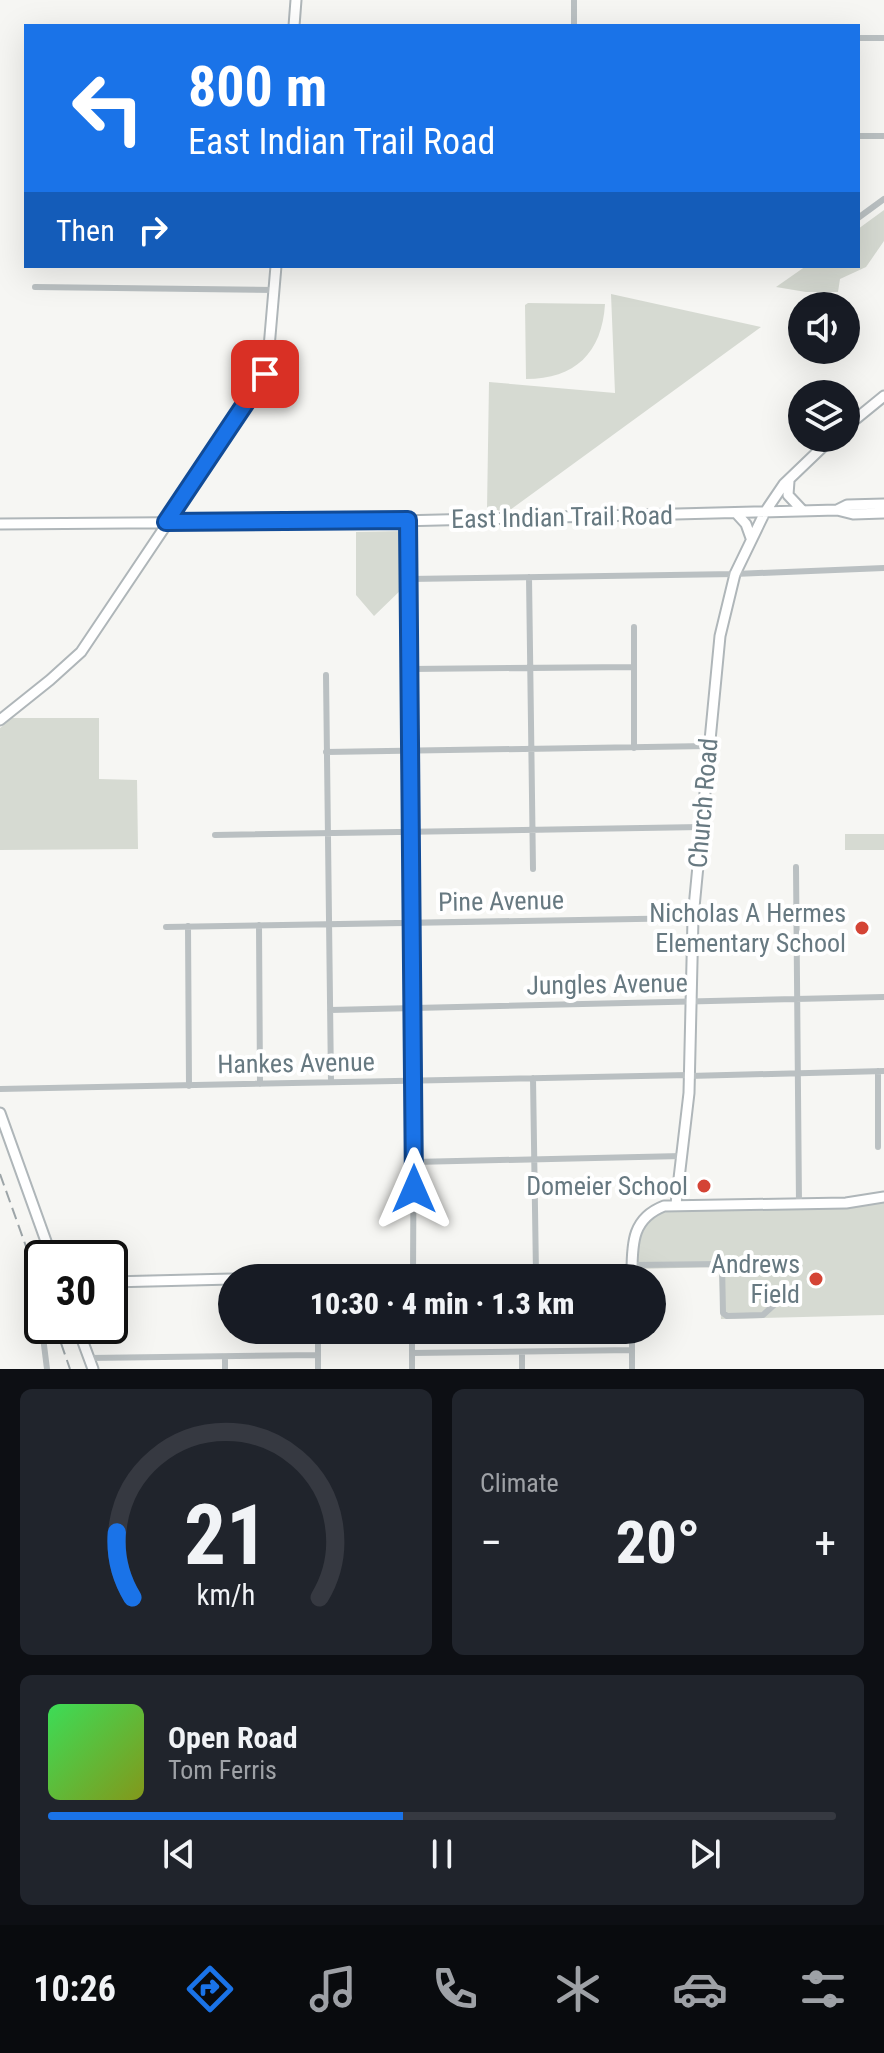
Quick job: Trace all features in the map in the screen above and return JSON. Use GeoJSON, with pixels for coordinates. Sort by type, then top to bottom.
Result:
{"type":"FeatureCollection","features":[{"type":"Feature","properties":{"kind":"street"},"geometry":{"type":"LineString","coordinates":[[294,24],[296,0]]}},
{"type":"Feature","properties":{"kind":"street"},"geometry":{"type":"LineString","coordinates":[[574,0],[574,24]]}},
{"type":"Feature","properties":{"kind":"street"},"geometry":{"type":"LineString","coordinates":[[860,38],[884,38]]}},
{"type":"Feature","properties":{"kind":"street"},"geometry":{"type":"LineString","coordinates":[[860,136],[884,136]]}},
{"type":"Feature","properties":{"kind":"street"},"geometry":{"type":"LineString","coordinates":[[860,217],[884,199]]}},
{"type":"Feature","properties":{"kind":"street"},"geometry":{"type":"LineString","coordinates":[[0,720],[81,652],[267,371],[276,268]]}},
{"type":"Feature","properties":{"kind":"street"},"geometry":{"type":"LineString","coordinates":[[35,287],[274,290]]}},
{"type":"Feature","properties":{"kind":"street"},"geometry":{"type":"LineString","coordinates":[[860,416],[884,396]]}},
{"type":"Feature","properties":{"kind":"street","name":"Church Road"},"geometry":{"type":"LineString","coordinates":[[676,1204],[689,1076],[693,918],[717,653],[735,574],[751,538],[765,512],[790,478],[817,452]]}},
{"type":"Feature","properties":{"kind":"street"},"geometry":{"type":"LineString","coordinates":[[790,478],[788,495],[803,511]]}},
{"type":"Feature","properties":{"kind":"street","name":"East Indian Trail Road"},"geometry":{"type":"LineString","coordinates":[[837,510],[847,505],[884,504]]}},
{"type":"Feature","properties":{"kind":"street","name":"East Indian Trail Road"},"geometry":{"type":"LineString","coordinates":[[0,524],[408,520],[837,510],[853,514],[884,513]]}},
{"type":"Feature","properties":{"kind":"street"},"geometry":{"type":"LineString","coordinates":[[736,513],[746,524],[751,538]]}},
{"type":"Feature","properties":{"kind":"street"},"geometry":{"type":"LineString","coordinates":[[408,520],[413,1264]]}},
{"type":"Feature","properties":{"kind":"street"},"geometry":{"type":"LineString","coordinates":[[409,579],[735,574],[884,568]]}},
{"type":"Feature","properties":{"kind":"street"},"geometry":{"type":"LineString","coordinates":[[529,577],[533,869]]}},
{"type":"Feature","properties":{"kind":"street"},"geometry":{"type":"LineString","coordinates":[[634,627],[634,748]]}},
{"type":"Feature","properties":{"kind":"street"},"geometry":{"type":"LineString","coordinates":[[410,669],[634,667]]}},
{"type":"Feature","properties":{"kind":"street"},"geometry":{"type":"LineString","coordinates":[[326,675],[331,1082]]}},
{"type":"Feature","properties":{"kind":"street"},"geometry":{"type":"LineString","coordinates":[[326,752],[708,746]]}},
{"type":"Feature","properties":{"kind":"street"},"geometry":{"type":"LineString","coordinates":[[215,835],[701,827]]}},
{"type":"Feature","properties":{"kind":"street"},"geometry":{"type":"LineString","coordinates":[[796,867],[799,1204]]}},
{"type":"Feature","properties":{"kind":"street","name":"Pine Avenue"},"geometry":{"type":"LineString","coordinates":[[166,927],[693,918]]}},
{"type":"Feature","properties":{"kind":"street"},"geometry":{"type":"LineString","coordinates":[[259,925],[260,1084]]}},
{"type":"Feature","properties":{"kind":"street"},"geometry":{"type":"LineString","coordinates":[[188,926],[189,1086]]}},
{"type":"Feature","properties":{"kind":"street","name":"Jungles Avenue"},"geometry":{"type":"LineString","coordinates":[[330,1010],[884,997]]}},
{"type":"Feature","properties":{"kind":"street"},"geometry":{"type":"LineString","coordinates":[[878,1147],[881,1071]]}},
{"type":"Feature","properties":{"kind":"street","name":"Hankes Avenue"},"geometry":{"type":"LineString","coordinates":[[0,1089],[881,1071]]}},
{"type":"Feature","properties":{"kind":"street"},"geometry":{"type":"LineString","coordinates":[[533,1078],[536,1264]]}},
{"type":"Feature","properties":{"kind":"street"},"geometry":{"type":"LineString","coordinates":[[0,1113],[46,1240]]}},
{"type":"Feature","properties":{"kind":"street"},"geometry":{"type":"LineString","coordinates":[[414,1162],[683,1156]]}},
{"type":"Feature","properties":{"kind":"street"},"geometry":{"type":"LineString","coordinates":[[632,1264],[633,1240],[641,1221],[655,1209],[676,1204],[859,1202],[884,1197]]}},
{"type":"Feature","properties":{"kind":"street"},"geometry":{"type":"LineString","coordinates":[[666,1269],[722,1264],[723,1313],[727,1316],[763,1315],[774,1305]]}},
{"type":"Feature","properties":{"kind":"street"},"geometry":{"type":"LineString","coordinates":[[128,1282],[218,1279]]}},
{"type":"Feature","properties":{"kind":"street"},"geometry":{"type":"LineString","coordinates":[[44,1344],[47,1369]]}},
{"type":"Feature","properties":{"kind":"street"},"geometry":{"type":"LineString","coordinates":[[84,1344],[93,1369]]}},
{"type":"Feature","properties":{"kind":"street"},"geometry":{"type":"LineString","coordinates":[[318,1344],[318,1369]]}},
{"type":"Feature","properties":{"kind":"street"},"geometry":{"type":"LineString","coordinates":[[412,1344],[412,1369]]}},
{"type":"Feature","properties":{"kind":"street"},"geometry":{"type":"LineString","coordinates":[[632,1344],[632,1369]]}},
{"type":"Feature","properties":{"kind":"street"},"geometry":{"type":"LineString","coordinates":[[412,1353],[632,1350]]}},
{"type":"Feature","properties":{"kind":"street"},"geometry":{"type":"LineString","coordinates":[[522,1352],[522,1369]]}},
{"type":"Feature","properties":{"kind":"street"},"geometry":{"type":"LineString","coordinates":[[89,1358],[318,1355]]}},
{"type":"Feature","properties":{"kind":"street"},"geometry":{"type":"LineString","coordinates":[[225,1357],[225,1369]]}},
{"type":"Feature","properties":{"kind":"shaded area"},"geometry":{"type":"Polygon","coordinates":[[[884,210],[884,241],[866,267],[840,279],[838,292],[806,292],[776,287],[803,268],[860,268],[860,228],[884,210]]]}},
{"type":"Feature","properties":{"kind":"shaded area"},"geometry":{"type":"Polygon","coordinates":[[[611,294],[761,327],[510,510],[487,511],[489,382],[615,393],[611,294]]]}},
{"type":"Feature","properties":{"kind":"shaded area"},"geometry":{"type":"Polygon","coordinates":[[[605,304],[598,336],[583,360],[559,374],[526,379],[525,305],[605,304]]]}},
{"type":"Feature","properties":{"kind":"shaded area"},"geometry":{"type":"Polygon","coordinates":[[[403,531],[405,586],[374,616],[356,595],[356,532],[403,531]]]}},
{"type":"Feature","properties":{"kind":"shaded area"},"geometry":{"type":"Polygon","coordinates":[[[12,718],[99,718],[99,779],[137,780],[138,849],[0,850],[0,728],[12,718]]]}},
{"type":"Feature","properties":{"kind":"shaded area"},"geometry":{"type":"Polygon","coordinates":[[[845,834],[884,834],[884,850],[845,850],[845,834]]]}},
{"type":"Feature","properties":{"kind":"shaded area"},"geometry":{"type":"Polygon","coordinates":[[[884,1202],[884,1315],[721,1319],[719,1267],[666,1268],[666,1264],[636,1264],[639,1235],[662,1210],[857,1206],[884,1202]]]}},
{"type":"Feature","properties":{"kind":"railway"},"geometry":{"type":"LineString","coordinates":[[0,1174],[24,1241]]}},
{"type":"Feature","properties":{"kind":"railway"},"geometry":{"type":"LineString","coordinates":[[61,1344],[70,1369]]}},
{"type":"Feature","properties":{"kind":"place","name":"Nicholas A Hermes Elementary School"},"geometry":{"type":"Point","coordinates":[862,928]}},
{"type":"Feature","properties":{"kind":"place","name":"Domeier School"},"geometry":{"type":"Point","coordinates":[704,1186]}},
{"type":"Feature","properties":{"kind":"place","name":"Andrews Field"},"geometry":{"type":"Point","coordinates":[816,1279]}},
{"type":"Feature","properties":{"kind":"route"},"geometry":{"type":"LineString","coordinates":[[265,374],[166,522],[408,520],[414,1189]]}}]}
